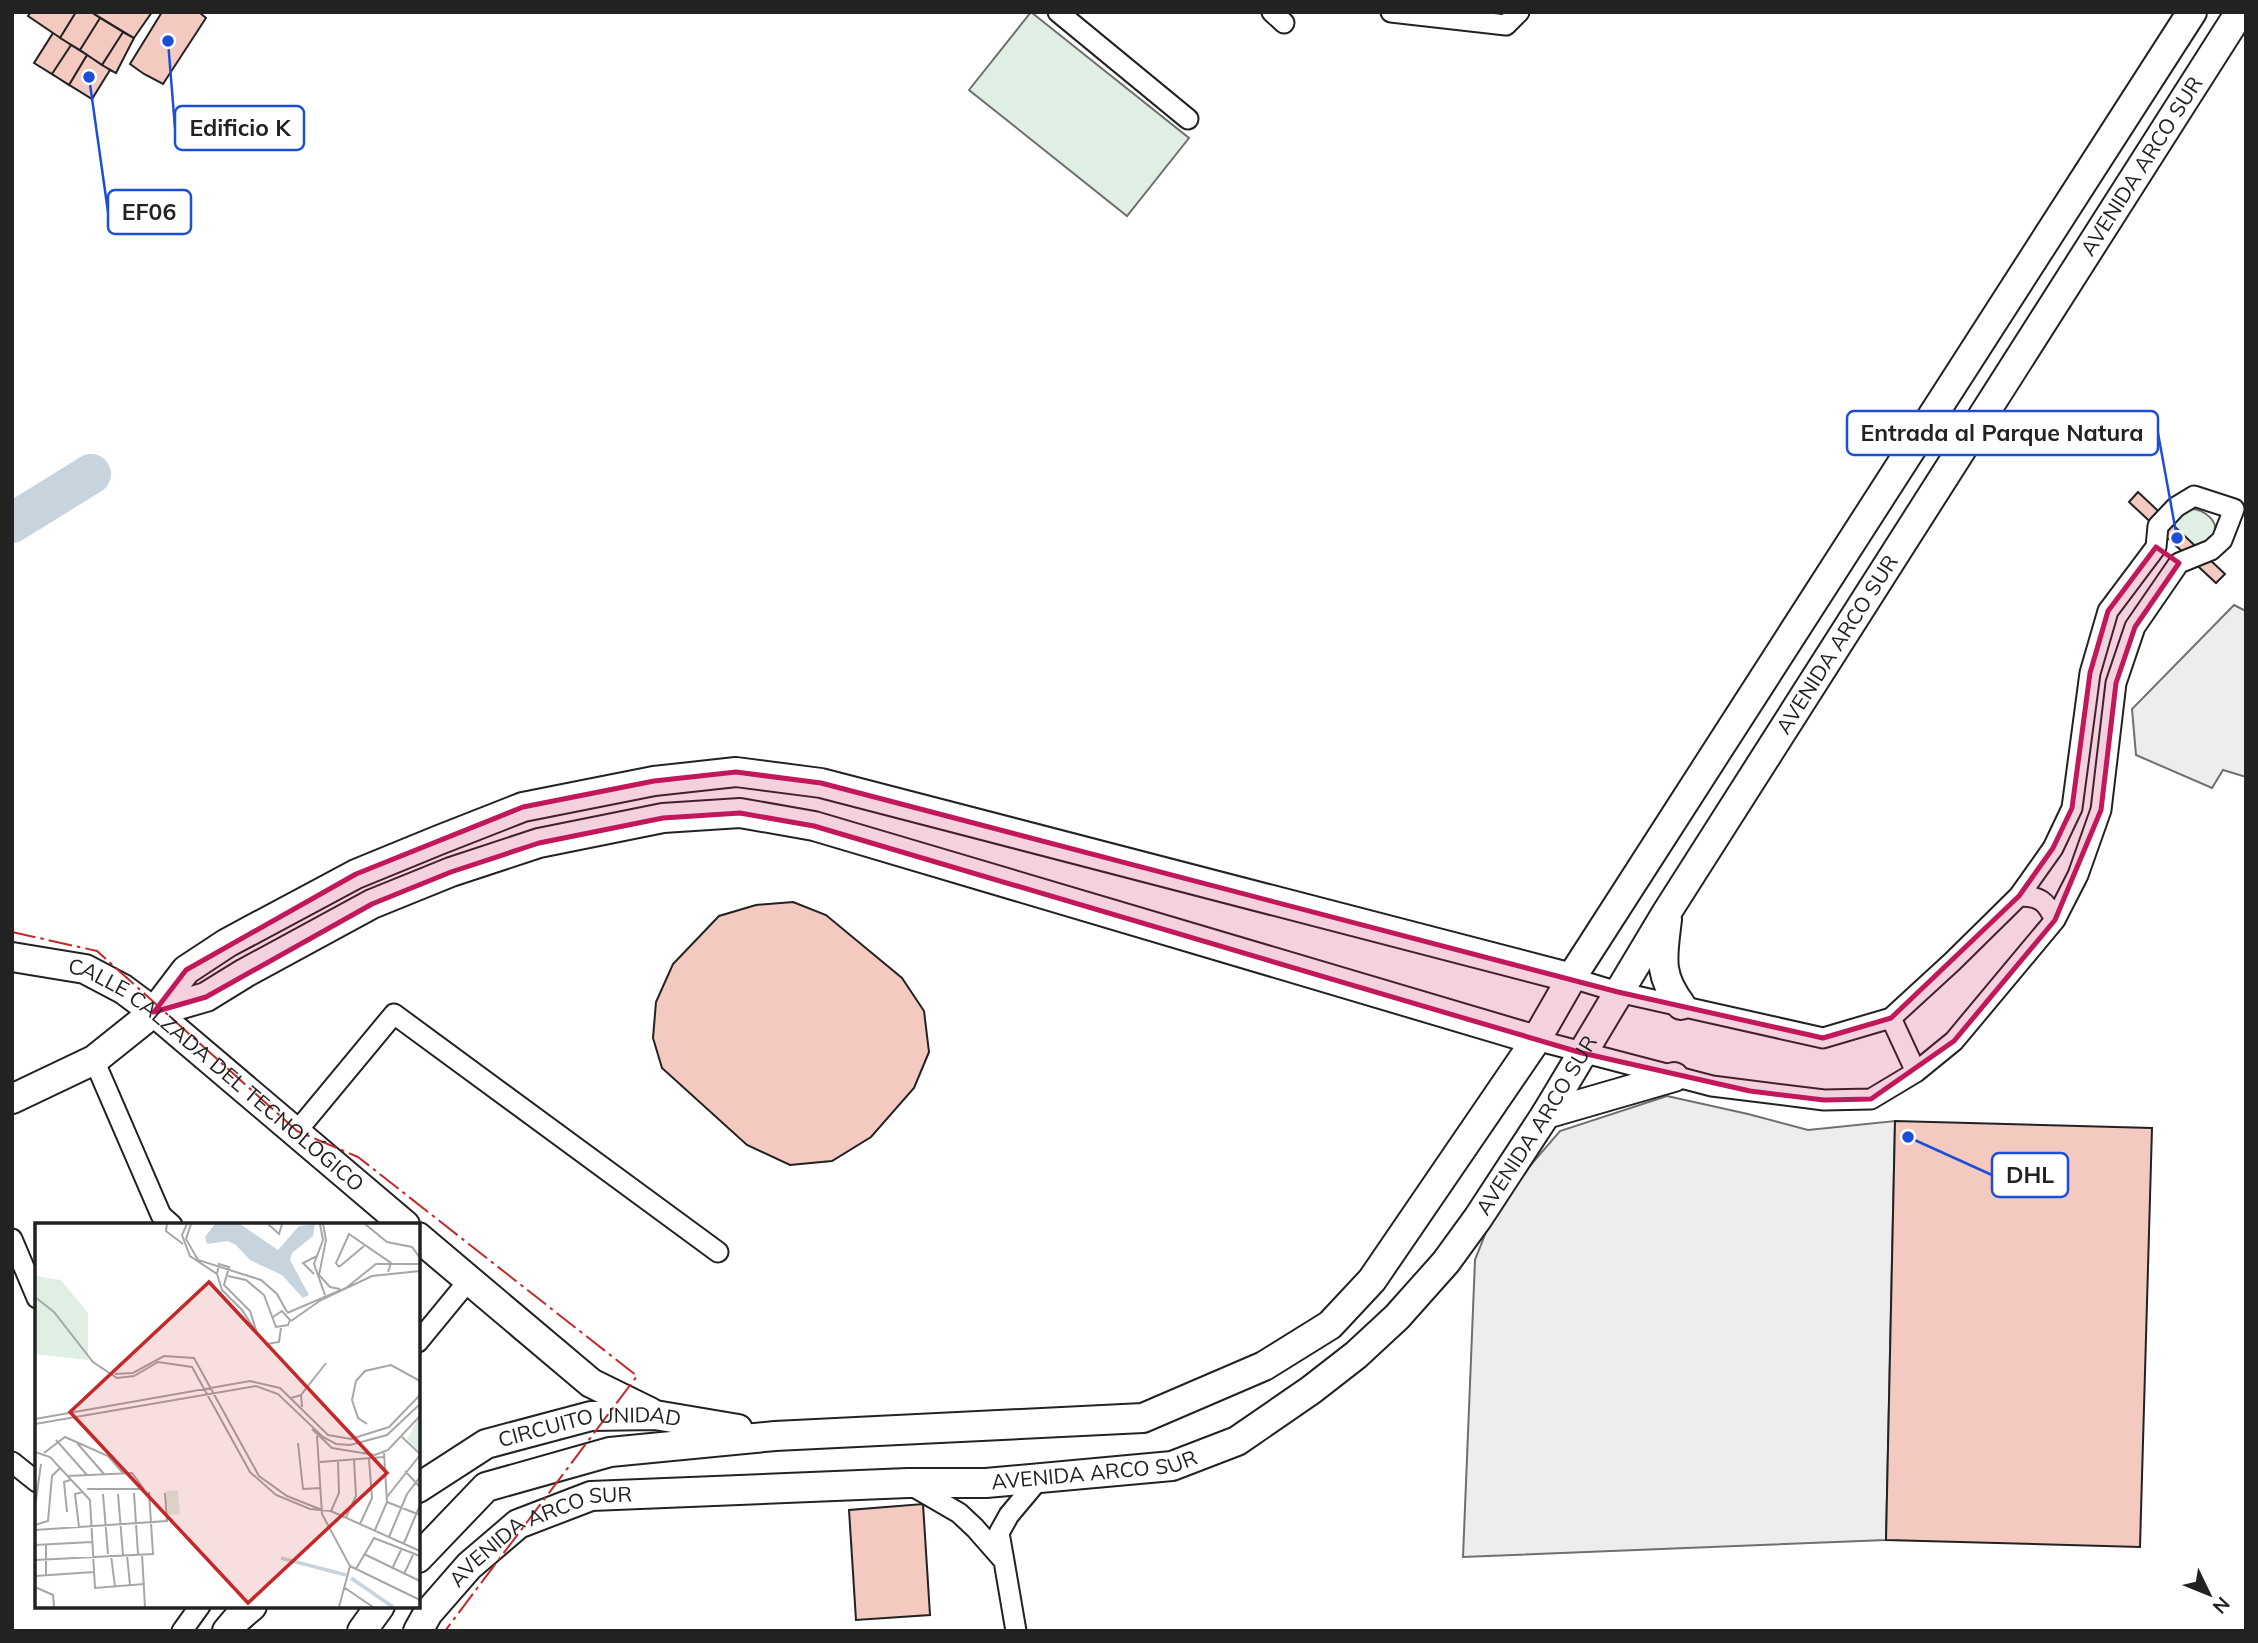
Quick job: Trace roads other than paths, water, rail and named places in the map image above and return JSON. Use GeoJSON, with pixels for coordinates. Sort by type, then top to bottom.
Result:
{"type":"FeatureCollection","features":[{"type":"Feature","properties":{"kind":"main road","name":"AVENIDA ARCO SUR"},"geometry":{"type":"LineString","coordinates":[[420,1556],[486,1487],[610,1452],[775,1436],[1143,1418],[1264,1366],[1330,1325],[1372,1280],[1536,1040],[1572,978],[2192,12]]}},
{"type":"Feature","properties":{"kind":"main road","name":"AVENIDA ARCO SUR"},"geometry":{"type":"LineString","coordinates":[[418,1631],[428,1613],[469,1566],[517,1524],[591,1496],[908,1483],[986,1483],[1172,1465],[1237,1441],[1356,1355],[1397,1317],[1446,1262],[1478,1218],[1546,1114],[1667,912],[2240,12]]}},
{"type":"Feature","properties":{"kind":"main road"},"geometry":{"type":"LineString","coordinates":[[12,1099],[94,1060],[154,1012],[187,970],[227,943],[356,874],[523,807],[654,781],[736,772],[821,783],[1572,978]]}},
{"type":"Feature","properties":{"kind":"main road"},"geometry":{"type":"LineString","coordinates":[[154,1012],[206,997],[372,904],[450,872],[539,843],[663,818],[740,813],[814,826],[1536,1040]]}},
{"type":"Feature","properties":{"kind":"main road"},"geometry":{"type":"LineString","coordinates":[[1667,912],[1662,965],[1668,988],[1681,1005]]}},
{"type":"Feature","properties":{"kind":"main road","name":"CALLE CALZADA DEL TECNOLÓGICO"},"geometry":{"type":"LineString","coordinates":[[12,957],[85,970],[123,989],[154,1012],[403,1223]]}},
{"type":"Feature","properties":{"kind":"main road"},"geometry":{"type":"LineString","coordinates":[[1546,1114],[1674,1077]]}},
{"type":"Feature","properties":{"kind":"main road"},"geometry":{"type":"LineString","coordinates":[[420,1239],[591,1383],[655,1415],[643,1435],[610,1452]]}},
{"type":"Feature","properties":{"kind":"main road","name":"CIRCUITO UNIDAD"},"geometry":{"type":"LineString","coordinates":[[420,1487],[486,1444],[592,1416],[655,1415],[775,1436]]}},
{"type":"Feature","properties":{"kind":"main road"},"geometry":{"type":"LineString","coordinates":[[227,1631],[250,1608]]}},
{"type":"Feature","properties":{"kind":"main road"},"geometry":{"type":"LineString","coordinates":[[362,1631],[379,1608]]}},
{"type":"Feature","properties":{"kind":"street"},"geometry":{"type":"LineString","coordinates":[[1058,12],[1188,119]]}},
{"type":"Feature","properties":{"kind":"street"},"geometry":{"type":"LineString","coordinates":[[1391,12],[1513,19]]}},
{"type":"Feature","properties":{"kind":"street"},"geometry":{"type":"LineString","coordinates":[[1536,1040],[1712,1086],[1824,1101],[1871,1099],[1916,1072],[1954,1041],[2056,919],[2078,875],[2101,810],[2116,683],[2135,627],[2179,563],[2217,545],[2240,506],[2194,496],[2176,508],[2158,526],[2156,547],[2108,611],[2090,673],[2072,808],[2053,848],[2020,896],[1891,1018],[1823,1038],[1618,992],[1572,978]]}},
{"type":"Feature","properties":{"kind":"street"},"geometry":{"type":"LineString","coordinates":[[2156,547],[2179,563]]}},
{"type":"Feature","properties":{"kind":"street"},"geometry":{"type":"LineString","coordinates":[[2020,896],[2035,896],[2049,907],[2056,919]]}},
{"type":"Feature","properties":{"kind":"street"},"geometry":{"type":"LineString","coordinates":[[297,1132],[394,1014],[718,1252]]}},
{"type":"Feature","properties":{"kind":"street"},"geometry":{"type":"LineString","coordinates":[[1891,1018],[1916,1072]]}},
{"type":"Feature","properties":{"kind":"street"},"geometry":{"type":"LineString","coordinates":[[94,1060],[161,1214],[170,1223]]}},
{"type":"Feature","properties":{"kind":"street"},"geometry":{"type":"LineString","coordinates":[[12,1239],[35,1293]]}},
{"type":"Feature","properties":{"kind":"street"},"geometry":{"type":"LineString","coordinates":[[420,1340],[468,1280]]}},
{"type":"Feature","properties":{"kind":"street"},"geometry":{"type":"LineString","coordinates":[[12,1462],[35,1480]]}},
{"type":"Feature","properties":{"kind":"street"},"geometry":{"type":"LineString","coordinates":[[1016,1631],[999,1533],[1009,1515],[1040,1478]]}},
{"type":"Feature","properties":{"kind":"street"},"geometry":{"type":"LineString","coordinates":[[908,1483],[959,1513],[1004,1561]]}},
{"type":"Feature","properties":{"kind":"street"},"geometry":{"type":"LineString","coordinates":[[182,1631],[197,1608]]}},
{"type":"Feature","properties":{"kind":"waterway"},"geometry":{"type":"LineString","coordinates":[[12,523],[91,474]]}},
{"type":"Feature","properties":{"kind":"place","name":"Edificio K"},"geometry":{"type":"Point","coordinates":[168,41]}},
{"type":"Feature","properties":{"kind":"place","name":"EF06"},"geometry":{"type":"Point","coordinates":[89,77]}},
{"type":"Feature","properties":{"kind":"place","name":"Entrada al Parque Natura"},"geometry":{"type":"Point","coordinates":[2177,538]}},
{"type":"Feature","properties":{"kind":"place","name":"DHL"},"geometry":{"type":"Point","coordinates":[1908,1137]}}]}
